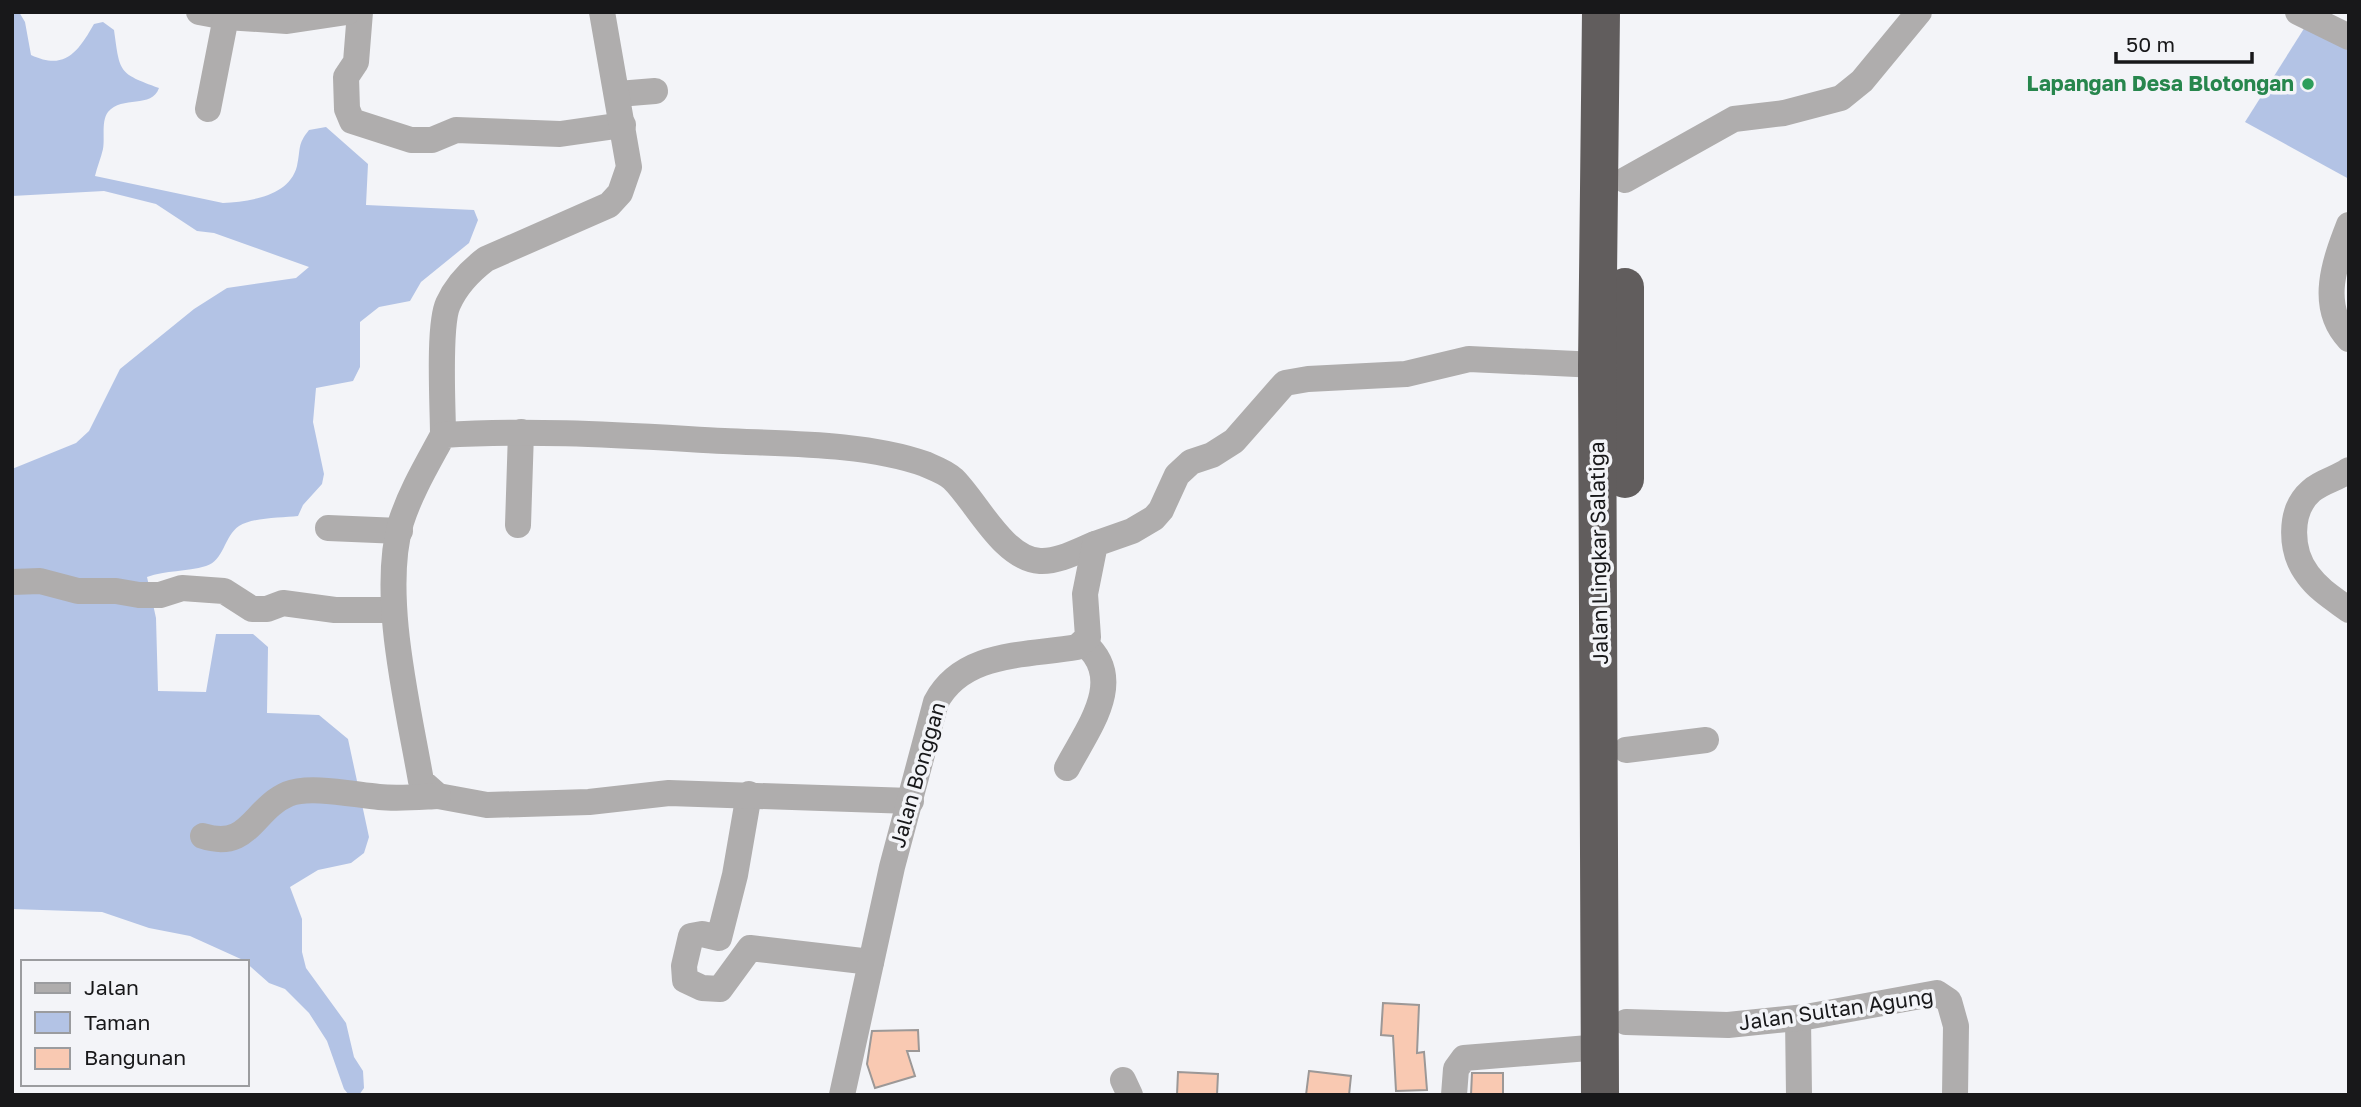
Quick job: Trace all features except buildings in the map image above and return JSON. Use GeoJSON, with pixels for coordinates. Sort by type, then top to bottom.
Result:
{"type":"FeatureCollection","features":[{"type":"Feature","properties":{"kind":"highway","name":"Jalan Lingkar Salatiga"},"geometry":{"type":"LineString","coordinates":[[1600,1095],[1614,1035],[1626,750],[1612,268],[1601,12]]}},
{"type":"Feature","properties":{"kind":"highway","name":"Jalan Lingkar Salatiga"},"geometry":{"type":"LineString","coordinates":[[1625,12],[1625,180],[1597,365],[1614,1035],[1625,1095]]}},
{"type":"Feature","properties":{"kind":"street"},"geometry":{"type":"LineString","coordinates":[[199,12],[226,17],[287,21],[347,12]]}},
{"type":"Feature","properties":{"kind":"street"},"geometry":{"type":"LineString","coordinates":[[360,12],[356,62],[346,77],[346,109],[352,121],[411,140],[432,140],[456,130],[560,134],[622,125]]}},
{"type":"Feature","properties":{"kind":"street"},"geometry":{"type":"LineString","coordinates":[[438,796],[421,780],[394,610],[400,531],[418,481],[443,435],[446,307],[470,270],[486,259],[609,205],[620,193],[629,167],[602,12]]}},
{"type":"Feature","properties":{"kind":"street"},"geometry":{"type":"LineString","coordinates":[[1625,180],[1734,119],[1784,113],[1841,98],[1862,81],[1919,12]]}},
{"type":"Feature","properties":{"kind":"street"},"geometry":{"type":"LineString","coordinates":[[2298,12],[2349,37]]}},
{"type":"Feature","properties":{"kind":"street"},"geometry":{"type":"LineString","coordinates":[[208,109],[226,17]]}},
{"type":"Feature","properties":{"kind":"street"},"geometry":{"type":"LineString","coordinates":[[618,94],[655,91]]}},
{"type":"Feature","properties":{"kind":"street"},"geometry":{"type":"LineString","coordinates":[[2349,225],[2331,287],[2333,312],[2349,339]]}},
{"type":"Feature","properties":{"kind":"street"},"geometry":{"type":"LineString","coordinates":[[443,435],[521,432],[838,448],[904,458],[952,477],[1007,543],[1024,556],[1037,561],[1049,560],[1132,531],[1154,518],[1161,510],[1177,475],[1191,462],[1212,455],[1234,441],[1285,383],[1308,379],[1406,374],[1469,359],[1597,365]]}},
{"type":"Feature","properties":{"kind":"street"},"geometry":{"type":"LineString","coordinates":[[518,525],[521,432]]}},
{"type":"Feature","properties":{"kind":"street"},"geometry":{"type":"LineString","coordinates":[[2349,471],[2311,491],[2302,502],[2293,529],[2299,558],[2306,573],[2326,594],[2349,610]]}},
{"type":"Feature","properties":{"kind":"street"},"geometry":{"type":"LineString","coordinates":[[328,528],[400,531]]}},
{"type":"Feature","properties":{"kind":"street"},"geometry":{"type":"LineString","coordinates":[[1067,768],[1102,699],[1105,684],[1101,662],[1084,643],[1088,637],[1085,594],[1096,544]]}},
{"type":"Feature","properties":{"kind":"street"},"geometry":{"type":"LineString","coordinates":[[12,582],[40,581],[78,591],[116,591],[139,595],[160,595],[182,588],[224,591],[252,609],[267,609],[284,603],[335,610],[394,610]]}},
{"type":"Feature","properties":{"kind":"street","name":"Jalan Bonggan"},"geometry":{"type":"LineString","coordinates":[[842,1095],[871,962],[911,801],[936,702],[945,685],[956,674],[994,659],[1077,647],[1084,643]]}},
{"type":"Feature","properties":{"kind":"street"},"geometry":{"type":"LineString","coordinates":[[1626,750],[1706,740]]}},
{"type":"Feature","properties":{"kind":"street"},"geometry":{"type":"LineString","coordinates":[[203,836],[214,839],[240,836],[272,805],[289,793],[326,792],[382,797],[438,796],[458,802],[487,805],[589,802],[669,793],[911,801]]}},
{"type":"Feature","properties":{"kind":"street"},"geometry":{"type":"LineString","coordinates":[[719,938],[735,875],[749,794]]}},
{"type":"Feature","properties":{"kind":"street"},"geometry":{"type":"LineString","coordinates":[[750,948],[720,989],[689,985],[683,973],[691,936],[702,934],[750,948],[871,962]]}},
{"type":"Feature","properties":{"kind":"street","name":"Jalan Sultan Agung"},"geometry":{"type":"LineString","coordinates":[[1454,1095],[1456,1069],[1464,1058],[1614,1035],[1798,1018],[1891,999],[1942,995],[1949,1001],[1956,1026],[1955,1095]]}},
{"type":"Feature","properties":{"kind":"street"},"geometry":{"type":"LineString","coordinates":[[1798,1018],[1799,1095]]}},
{"type":"Feature","properties":{"kind":"green space"},"geometry":{"type":"Polygon","coordinates":[[[12,12],[19,12],[25,22],[31,55],[53,61],[62,60],[76,50],[94,24],[103,22],[114,30],[123,70],[136,79],[159,88],[150,98],[121,104],[108,112],[104,125],[103,149],[95,176],[223,203],[256,199],[286,185],[297,166],[305,135],[309,130],[326,127],[368,164],[366,205],[474,210],[478,220],[469,243],[421,282],[410,301],[379,307],[360,322],[360,367],[353,381],[316,388],[313,422],[324,474],[322,484],[303,505],[298,516],[245,523],[234,530],[212,563],[199,568],[147,577],[156,618],[158,691],[206,692],[216,634],[253,634],[268,647],[267,713],[319,715],[348,739],[369,837],[364,853],[351,863],[318,870],[290,887],[302,919],[302,952],[306,968],[346,1023],[354,1057],[363,1071],[364,1088],[359,1095],[349,1095],[344,1089],[327,1041],[309,1013],[285,989],[269,983],[248,964],[248,960],[190,936],[149,928],[102,912],[12,909],[12,469],[76,443],[89,431],[120,369],[194,309],[227,288],[296,278],[309,267],[214,233],[197,231],[156,204],[104,191],[12,196],[12,12]]]}},
{"type":"Feature","properties":{"kind":"green space","name":"Lapangan Desa Blotongan"},"geometry":{"type":"Polygon","coordinates":[[[2305,27],[2349,47],[2349,179],[2245,122],[2305,27]]]}},
{"type":"Feature","properties":{"kind":"place","name":"Lapangan Desa Blotongan"},"geometry":{"type":"Point","coordinates":[2308,84]}}]}
